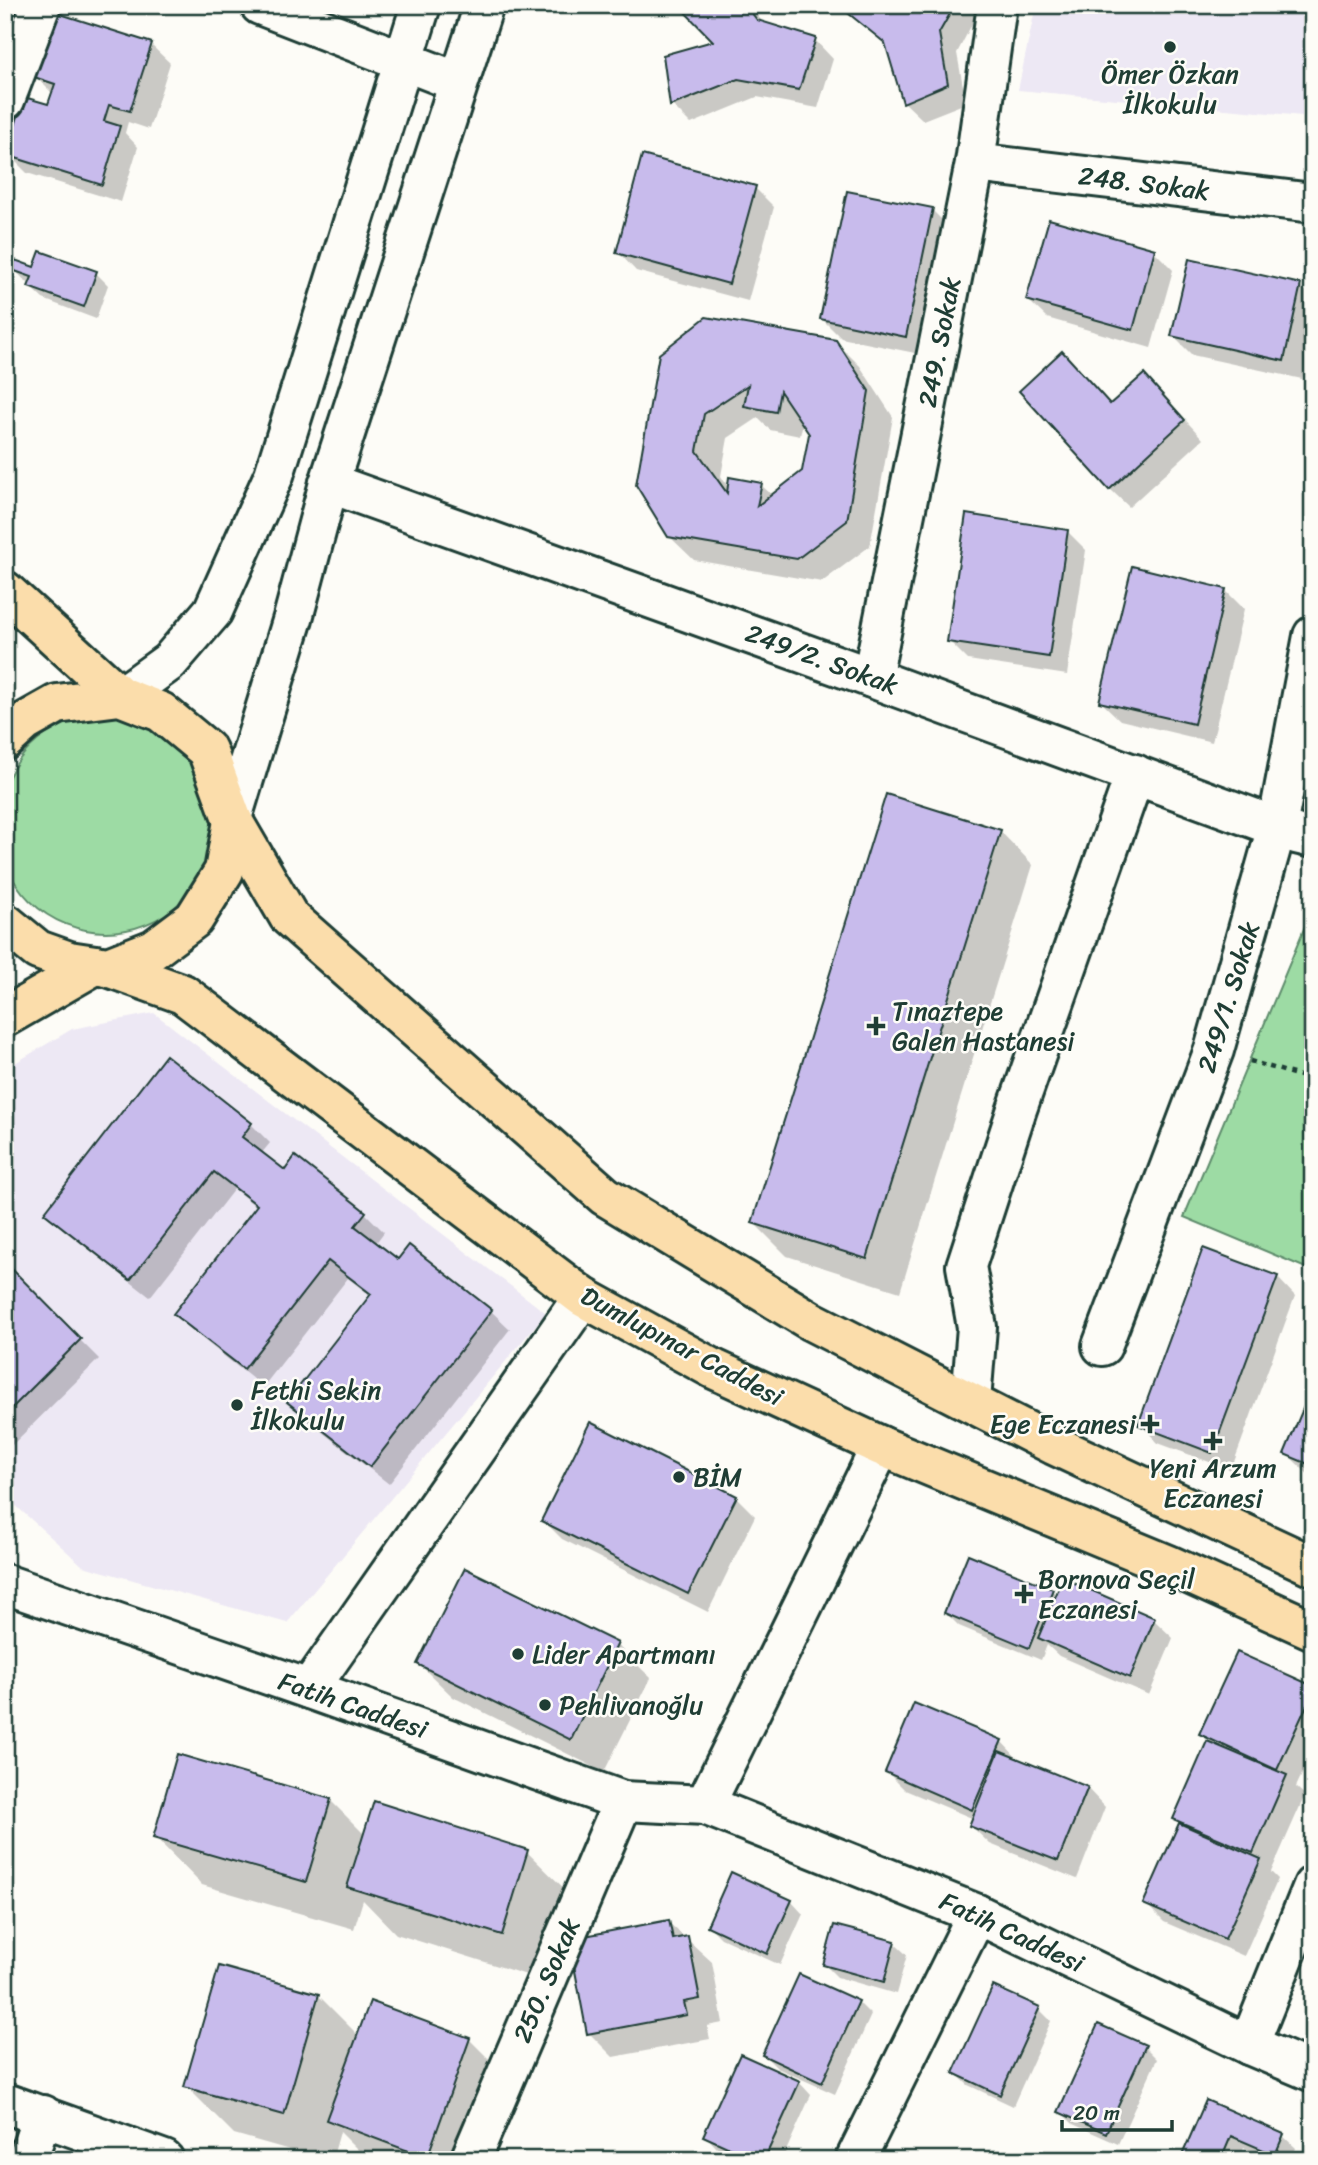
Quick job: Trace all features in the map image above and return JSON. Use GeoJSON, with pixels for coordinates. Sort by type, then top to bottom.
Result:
{"type":"FeatureCollection","features":[{"type":"Feature","properties":{"kind":"main road"},"geometry":{"type":"LineString","coordinates":[[5,591],[121,696],[162,712],[207,750],[233,819],[289,917],[604,1196],[811,1321],[1054,1444],[1313,1566]]}},
{"type":"Feature","properties":{"kind":"main road"},"geometry":{"type":"LineString","coordinates":[[5,740],[25,722],[57,704],[121,696]]}},
{"type":"Feature","properties":{"kind":"main road"},"geometry":{"type":"LineString","coordinates":[[5,1017],[102,966],[154,949],[194,919],[224,872],[233,819]]}},
{"type":"Feature","properties":{"kind":"main road","name":"Dumlupınar Caddesi"},"geometry":{"type":"LineString","coordinates":[[5,923],[38,950],[69,961],[102,966],[183,994],[583,1297],[714,1369],[881,1446],[1169,1564],[1313,1630]]}},
{"type":"Feature","properties":{"kind":"street"},"geometry":{"type":"LineString","coordinates":[[5,100],[41,5]]}},
{"type":"Feature","properties":{"kind":"street"},"geometry":{"type":"LineString","coordinates":[[260,5],[458,82]]}},
{"type":"Feature","properties":{"kind":"street"},"geometry":{"type":"LineString","coordinates":[[121,696],[169,662],[213,611],[274,475],[421,5]]}},
{"type":"Feature","properties":{"kind":"street"},"geometry":{"type":"LineString","coordinates":[[233,819],[330,483],[484,5]]}},
{"type":"Feature","properties":{"kind":"street","name":"249. Sokak"},"geometry":{"type":"LineString","coordinates":[[872,678],[975,163],[997,5]]}},
{"type":"Feature","properties":{"kind":"street","name":"248. Sokak"},"geometry":{"type":"LineString","coordinates":[[975,163],[1313,203]]}},
{"type":"Feature","properties":{"kind":"street","name":"249/2. Sokak"},"geometry":{"type":"LineString","coordinates":[[330,483],[1295,832]]}},
{"type":"Feature","properties":{"kind":"street","name":"249/1. Sokak"},"geometry":{"type":"LineString","coordinates":[[1102,1346],[1295,832],[1313,636]]}},
{"type":"Feature","properties":{"kind":"street"},"geometry":{"type":"LineString","coordinates":[[971,1401],[977,1327],[966,1266],[1017,1109],[1135,774]]}},
{"type":"Feature","properties":{"kind":"street"},"geometry":{"type":"LineString","coordinates":[[309,1689],[583,1297]]}},
{"type":"Feature","properties":{"kind":"street"},"geometry":{"type":"LineString","coordinates":[[705,1805],[881,1446]]}},
{"type":"Feature","properties":{"kind":"street","name":"Fatih Caddesi"},"geometry":{"type":"LineString","coordinates":[[5,1584],[623,1801],[705,1805],[977,1914],[1249,2045],[1313,2072]]}},
{"type":"Feature","properties":{"kind":"street","name":"250. Sokak"},"geometry":{"type":"LineString","coordinates":[[470,2160],[623,1801]]}},
{"type":"Feature","properties":{"kind":"street"},"geometry":{"type":"LineString","coordinates":[[1249,2045],[1313,1886]]}},
{"type":"Feature","properties":{"kind":"street"},"geometry":{"type":"LineString","coordinates":[[855,2160],[977,1914]]}},
{"type":"Feature","properties":{"kind":"street"},"geometry":{"type":"LineString","coordinates":[[5,2103],[164,2160]]}},
{"type":"Feature","properties":{"kind":"street"},"geometry":{"type":"LineString","coordinates":[[27,2160],[43,2115]]}},
{"type":"Feature","properties":{"kind":"path"},"geometry":{"type":"LineString","coordinates":[[1214,1050],[1313,1080]]}},
{"type":"Feature","properties":{"kind":"shaded area","name":"Ömer Özkan İlkokulu"},"geometry":{"type":"Polygon","coordinates":[[[1036,5],[1313,5],[1313,117],[1018,90],[1036,5]]]}},
{"type":"Feature","properties":{"kind":"shaded area","name":"Fethi Sekin İlkokulu"},"geometry":{"type":"Polygon","coordinates":[[[154,1013],[546,1313],[287,1623],[83,1566],[5,1496],[5,1069],[72,1029],[154,1013]]]}},
{"type":"Feature","properties":{"kind":"green space"},"geometry":{"type":"Polygon","coordinates":[[[106,716],[147,724],[183,747],[206,783],[214,824],[206,865],[183,901],[147,924],[106,932],[65,924],[29,901],[6,865],[-2,824],[6,783],[29,747],[65,724],[106,716]]]}},
{"type":"Feature","properties":{"kind":"green space"},"geometry":{"type":"Polygon","coordinates":[[[1313,912],[1313,1271],[1184,1217],[1313,912]]]}},
{"type":"Feature","properties":{"kind":"building"},"geometry":{"type":"Polygon","coordinates":[[[678,5],[746,5],[757,20],[816,38],[799,90],[738,79],[670,106],[663,55],[713,41],[678,5]]]}},
{"type":"Feature","properties":{"kind":"building"},"geometry":{"type":"Polygon","coordinates":[[[838,5],[955,5],[939,33],[948,84],[903,103],[885,43],[838,5]]]}},
{"type":"Feature","properties":{"kind":"building"},"geometry":{"type":"Polygon","coordinates":[[[54,12],[152,43],[130,111],[109,105],[104,121],[120,126],[102,185],[6,155],[24,97],[48,104],[55,84],[34,77],[54,12]]]}},
{"type":"Feature","properties":{"kind":"building"},"geometry":{"type":"Polygon","coordinates":[[[642,155],[756,186],[729,284],[616,253],[642,155]]]}},
{"type":"Feature","properties":{"kind":"building"},"geometry":{"type":"Polygon","coordinates":[[[847,191],[933,208],[906,337],[820,319],[847,191]]]}},
{"type":"Feature","properties":{"kind":"building"},"geometry":{"type":"Polygon","coordinates":[[[1049,219],[1155,249],[1133,330],[1026,300],[1049,219]]]}},
{"type":"Feature","properties":{"kind":"building"},"geometry":{"type":"Polygon","coordinates":[[[40,251],[97,271],[84,307],[28,287],[32,277],[12,270],[15,260],[34,267],[40,251]]]}},
{"type":"Feature","properties":{"kind":"building"},"geometry":{"type":"Polygon","coordinates":[[[1189,259],[1301,284],[1284,361],[1171,336],[1189,259]]]}},
{"type":"Feature","properties":{"kind":"building"},"geometry":{"type":"Polygon","coordinates":[[[706,317],[836,340],[869,391],[847,521],[797,559],[668,537],[636,485],[659,354],[706,317]],[[748,385],[704,414],[697,451],[727,493],[729,477],[762,483],[757,506],[802,471],[809,434],[780,391],[776,412],[744,406],[748,385]]]}},
{"type":"Feature","properties":{"kind":"building"},"geometry":{"type":"Polygon","coordinates":[[[1062,351],[1110,404],[1144,374],[1185,420],[1109,490],[1019,391],[1062,351]]]}},
{"type":"Feature","properties":{"kind":"building"},"geometry":{"type":"Polygon","coordinates":[[[966,514],[1068,530],[1049,657],[947,642],[966,514]]]}},
{"type":"Feature","properties":{"kind":"building"},"geometry":{"type":"Polygon","coordinates":[[[1132,566],[1226,589],[1194,724],[1099,702],[1132,566]]]}},
{"type":"Feature","properties":{"kind":"building","name":"Tınaztepe Galen Hastanesi"},"geometry":{"type":"Polygon","coordinates":[[[886,794],[1001,830],[867,1259],[752,1223],[886,794]]]}},
{"type":"Feature","properties":{"kind":"building","name":"Fethi Sekin İlkokulu"},"geometry":{"type":"Polygon","coordinates":[[[166,1055],[252,1123],[242,1137],[285,1170],[295,1156],[366,1212],[355,1226],[398,1259],[409,1245],[492,1310],[370,1467],[287,1402],[371,1294],[328,1261],[244,1369],[173,1314],[257,1205],[214,1172],[130,1280],[44,1213],[166,1055]]]}},
{"type":"Feature","properties":{"kind":"building"},"geometry":{"type":"Polygon","coordinates":[[[1203,1248],[1278,1276],[1212,1453],[1138,1425],[1203,1248]]]}},
{"type":"Feature","properties":{"kind":"building"},"geometry":{"type":"Polygon","coordinates":[[[5,1262],[81,1339],[5,1415],[5,1262]]]}},
{"type":"Feature","properties":{"kind":"building"},"geometry":{"type":"Polygon","coordinates":[[[1313,1385],[1313,1466],[1284,1454],[1313,1385]]]}},
{"type":"Feature","properties":{"kind":"building"},"geometry":{"type":"Polygon","coordinates":[[[590,1422],[737,1496],[688,1594],[541,1521],[590,1422]]]}},
{"type":"Feature","properties":{"kind":"building"},"geometry":{"type":"Polygon","coordinates":[[[968,1554],[1053,1589],[1029,1648],[944,1613],[968,1554]]]}},
{"type":"Feature","properties":{"kind":"building","name":"Lider Apartmanı"},"geometry":{"type":"Polygon","coordinates":[[[465,1568],[618,1643],[571,1740],[417,1664],[465,1568]]]}},
{"type":"Feature","properties":{"kind":"building"},"geometry":{"type":"Polygon","coordinates":[[[1063,1578],[1155,1618],[1130,1678],[1038,1638],[1063,1578]]]}},
{"type":"Feature","properties":{"kind":"building"},"geometry":{"type":"Polygon","coordinates":[[[1237,1652],[1313,1686],[1313,1692],[1277,1770],[1199,1734],[1237,1652]]]}},
{"type":"Feature","properties":{"kind":"building"},"geometry":{"type":"Polygon","coordinates":[[[914,1703],[1002,1740],[972,1810],[885,1772],[914,1703]]]}},
{"type":"Feature","properties":{"kind":"building"},"geometry":{"type":"Polygon","coordinates":[[[1207,1741],[1287,1775],[1253,1853],[1173,1819],[1207,1741]]]}},
{"type":"Feature","properties":{"kind":"building"},"geometry":{"type":"Polygon","coordinates":[[[999,1751],[1088,1787],[1058,1861],[969,1826],[999,1751]]]}},
{"type":"Feature","properties":{"kind":"building"},"geometry":{"type":"Polygon","coordinates":[[[177,1754],[331,1799],[306,1882],[153,1838],[177,1754]]]}},
{"type":"Feature","properties":{"kind":"building"},"geometry":{"type":"Polygon","coordinates":[[[374,1801],[528,1850],[502,1935],[347,1887],[374,1801]]]}},
{"type":"Feature","properties":{"kind":"building"},"geometry":{"type":"Polygon","coordinates":[[[1179,1823],[1261,1859],[1225,1939],[1143,1904],[1179,1823]]]}},
{"type":"Feature","properties":{"kind":"building"},"geometry":{"type":"Polygon","coordinates":[[[731,1872],[792,1900],[767,1954],[707,1926],[731,1872]]]}},
{"type":"Feature","properties":{"kind":"building"},"geometry":{"type":"Polygon","coordinates":[[[669,1920],[673,1939],[688,1936],[700,1999],[684,2002],[687,2015],[587,2034],[569,1939],[669,1920]]]}},
{"type":"Feature","properties":{"kind":"building"},"geometry":{"type":"Polygon","coordinates":[[[834,1925],[895,1941],[884,1982],[823,1965],[834,1925]]]}},
{"type":"Feature","properties":{"kind":"building"},"geometry":{"type":"Polygon","coordinates":[[[219,1966],[319,1994],[284,2115],[184,2087],[219,1966]]]}},
{"type":"Feature","properties":{"kind":"building"},"geometry":{"type":"Polygon","coordinates":[[[799,1974],[859,2001],[822,2083],[762,2055],[799,1974]]]}},
{"type":"Feature","properties":{"kind":"building"},"geometry":{"type":"Polygon","coordinates":[[[993,1986],[1040,2007],[1000,2095],[953,2073],[993,1986]]]}},
{"type":"Feature","properties":{"kind":"building"},"geometry":{"type":"Polygon","coordinates":[[[370,2001],[470,2038],[427,2158],[326,2120],[370,2001]]]}},
{"type":"Feature","properties":{"kind":"building"},"geometry":{"type":"Polygon","coordinates":[[[1098,2024],[1146,2045],[1106,2133],[1058,2112],[1098,2024]]]}},
{"type":"Feature","properties":{"kind":"building"},"geometry":{"type":"Polygon","coordinates":[[[740,2054],[800,2081],[764,2160],[756,2160],[703,2136],[740,2054]]]}},
{"type":"Feature","properties":{"kind":"building"},"geometry":{"type":"Polygon","coordinates":[[[1206,2100],[1284,2134],[1275,2155],[1231,2136],[1221,2160],[1180,2160],[1206,2100]]]}},
{"type":"Feature","properties":{"kind":"place","name":"Ömer Özkan İlkokulu"},"geometry":{"type":"Point","coordinates":[1170,47]}},
{"type":"Feature","properties":{"kind":"place","name":"Tınaztepe Galen Hastanesi"},"geometry":{"type":"Point","coordinates":[876,1026]}},
{"type":"Feature","properties":{"kind":"place","name":"Fethi Sekin İlkokulu"},"geometry":{"type":"Point","coordinates":[237,1405]}},
{"type":"Feature","properties":{"kind":"place","name":"Ege Eczanesi"},"geometry":{"type":"Point","coordinates":[1150,1424]}},
{"type":"Feature","properties":{"kind":"place","name":"Yeni Arzum Eczanesi"},"geometry":{"type":"Point","coordinates":[1213,1441]}},
{"type":"Feature","properties":{"kind":"place","name":"BİM"},"geometry":{"type":"Point","coordinates":[679,1477]}},
{"type":"Feature","properties":{"kind":"place","name":"Bornova Seçil Eczanesi"},"geometry":{"type":"Point","coordinates":[1024,1594]}},
{"type":"Feature","properties":{"kind":"place","name":"Lider Apartmanı"},"geometry":{"type":"Point","coordinates":[518,1654]}},
{"type":"Feature","properties":{"kind":"place","name":"Pehlivanoğlu"},"geometry":{"type":"Point","coordinates":[545,1705]}}]}
